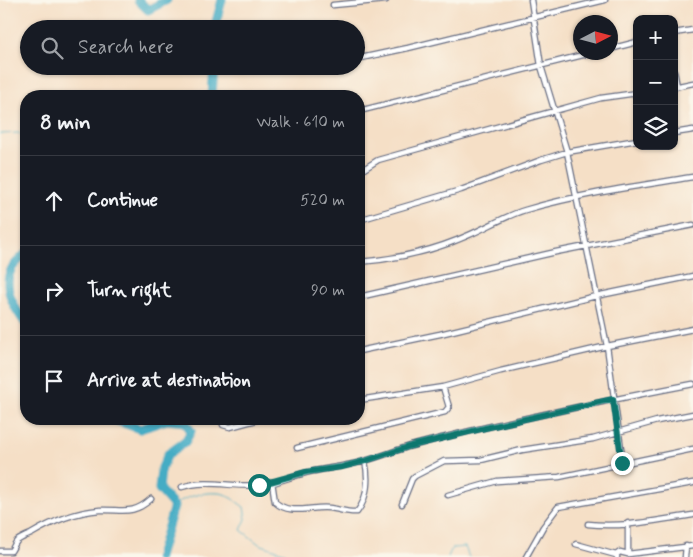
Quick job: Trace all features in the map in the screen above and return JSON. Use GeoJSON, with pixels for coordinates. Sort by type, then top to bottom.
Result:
{"type":"FeatureCollection","features":[{"type":"Feature","properties":{"kind":"street"},"geometry":{"type":"LineString","coordinates":[[333,5],[386,0]]}},
{"type":"Feature","properties":{"kind":"street"},"geometry":{"type":"LineString","coordinates":[[532,0],[542,66],[566,152],[608,346],[622,463]]}},
{"type":"Feature","properties":{"kind":"street"},"geometry":{"type":"LineString","coordinates":[[365,57],[605,0]]}},
{"type":"Feature","properties":{"kind":"street"},"geometry":{"type":"LineString","coordinates":[[678,32],[693,30]]}},
{"type":"Feature","properties":{"kind":"street"},"geometry":{"type":"LineString","coordinates":[[618,47],[633,43]]}},
{"type":"Feature","properties":{"kind":"street"},"geometry":{"type":"LineString","coordinates":[[365,110],[573,58]]}},
{"type":"Feature","properties":{"kind":"street"},"geometry":{"type":"LineString","coordinates":[[678,86],[693,83]]}},
{"type":"Feature","properties":{"kind":"street"},"geometry":{"type":"LineString","coordinates":[[365,168],[378,160],[554,110],[601,98],[633,94]]}},
{"type":"Feature","properties":{"kind":"street"},"geometry":{"type":"LineString","coordinates":[[678,132],[693,130]]}},
{"type":"Feature","properties":{"kind":"street"},"geometry":{"type":"LineString","coordinates":[[365,218],[460,190],[566,152],[633,141]]}},
{"type":"Feature","properties":{"kind":"street"},"geometry":{"type":"LineString","coordinates":[[365,262],[387,260],[421,253],[523,211],[576,197],[693,177]]}},
{"type":"Feature","properties":{"kind":"street"},"geometry":{"type":"LineString","coordinates":[[365,296],[586,246],[693,225]]}},
{"type":"Feature","properties":{"kind":"street"},"geometry":{"type":"LineString","coordinates":[[365,350],[440,334],[596,296],[693,276]]}},
{"type":"Feature","properties":{"kind":"street"},"geometry":{"type":"LineString","coordinates":[[365,399],[443,386],[608,346],[693,330]]}},
{"type":"Feature","properties":{"kind":"street"},"geometry":{"type":"LineString","coordinates":[[182,487],[192,484],[214,483],[249,486],[272,482],[306,472],[342,467],[411,446],[613,399],[693,384]]}},
{"type":"Feature","properties":{"kind":"street"},"geometry":{"type":"LineString","coordinates":[[297,448],[445,412],[449,407],[443,386]]}},
{"type":"Feature","properties":{"kind":"street"},"geometry":{"type":"LineString","coordinates":[[402,504],[414,476],[444,461],[481,460],[522,450],[593,438],[657,421],[693,414]]}},
{"type":"Feature","properties":{"kind":"street"},"geometry":{"type":"LineString","coordinates":[[223,425],[230,427],[238,425]]}},
{"type":"Feature","properties":{"kind":"street"},"geometry":{"type":"LineString","coordinates":[[448,495],[496,481],[559,476],[693,449]]}},
{"type":"Feature","properties":{"kind":"street"},"geometry":{"type":"LineString","coordinates":[[272,482],[275,502],[284,509],[329,508],[357,512],[366,494],[368,480],[365,461]]}},
{"type":"Feature","properties":{"kind":"street"},"geometry":{"type":"LineString","coordinates":[[526,557],[543,527],[558,508],[693,483]]}},
{"type":"Feature","properties":{"kind":"street"},"geometry":{"type":"LineString","coordinates":[[0,551],[11,551],[16,542],[46,525],[76,514],[100,510],[125,512],[143,507],[151,499]]}},
{"type":"Feature","properties":{"kind":"street"},"geometry":{"type":"LineString","coordinates":[[588,524],[628,523],[693,515]]}},
{"type":"Feature","properties":{"kind":"street"},"geometry":{"type":"LineString","coordinates":[[628,523],[628,554]]}},
{"type":"Feature","properties":{"kind":"street"},"geometry":{"type":"LineString","coordinates":[[576,544],[616,556],[620,552],[628,554],[693,546]]}},
{"type":"Feature","properties":{"kind":"street"},"geometry":{"type":"LineString","coordinates":[[685,557],[686,546]]}},
{"type":"Feature","properties":{"kind":"waterway"},"geometry":{"type":"LineString","coordinates":[[138,0],[148,10],[167,0]]}},
{"type":"Feature","properties":{"kind":"waterway"},"geometry":{"type":"LineString","coordinates":[[216,20],[222,0]]}},
{"type":"Feature","properties":{"kind":"waterway"},"geometry":{"type":"LineString","coordinates":[[212,90],[213,75]]}},
{"type":"Feature","properties":{"kind":"waterway"},"geometry":{"type":"LineString","coordinates":[[0,134],[20,134]]}},
{"type":"Feature","properties":{"kind":"waterway"},"geometry":{"type":"LineString","coordinates":[[20,259],[12,268],[8,283],[11,298],[20,315]]}},
{"type":"Feature","properties":{"kind":"waterway"},"geometry":{"type":"LineString","coordinates":[[129,425],[140,429],[152,425]]}},
{"type":"Feature","properties":{"kind":"waterway"},"geometry":{"type":"LineString","coordinates":[[159,557],[174,506],[159,489],[161,470],[168,454],[185,442],[191,431],[187,425]]}},
{"type":"Feature","properties":{"kind":"waterway"},"geometry":{"type":"LineString","coordinates":[[174,506],[184,499],[197,495],[224,494],[244,507],[246,519],[241,530],[259,544],[298,557]]}},
{"type":"Feature","properties":{"kind":"waterway"},"geometry":{"type":"LineString","coordinates":[[448,557],[452,548],[465,547],[469,557]]}},
{"type":"Feature","properties":{"kind":"route"},"geometry":{"type":"LineString","coordinates":[[259,485],[269,484],[306,472],[342,467],[411,446],[613,399],[622,463]]}}]}
